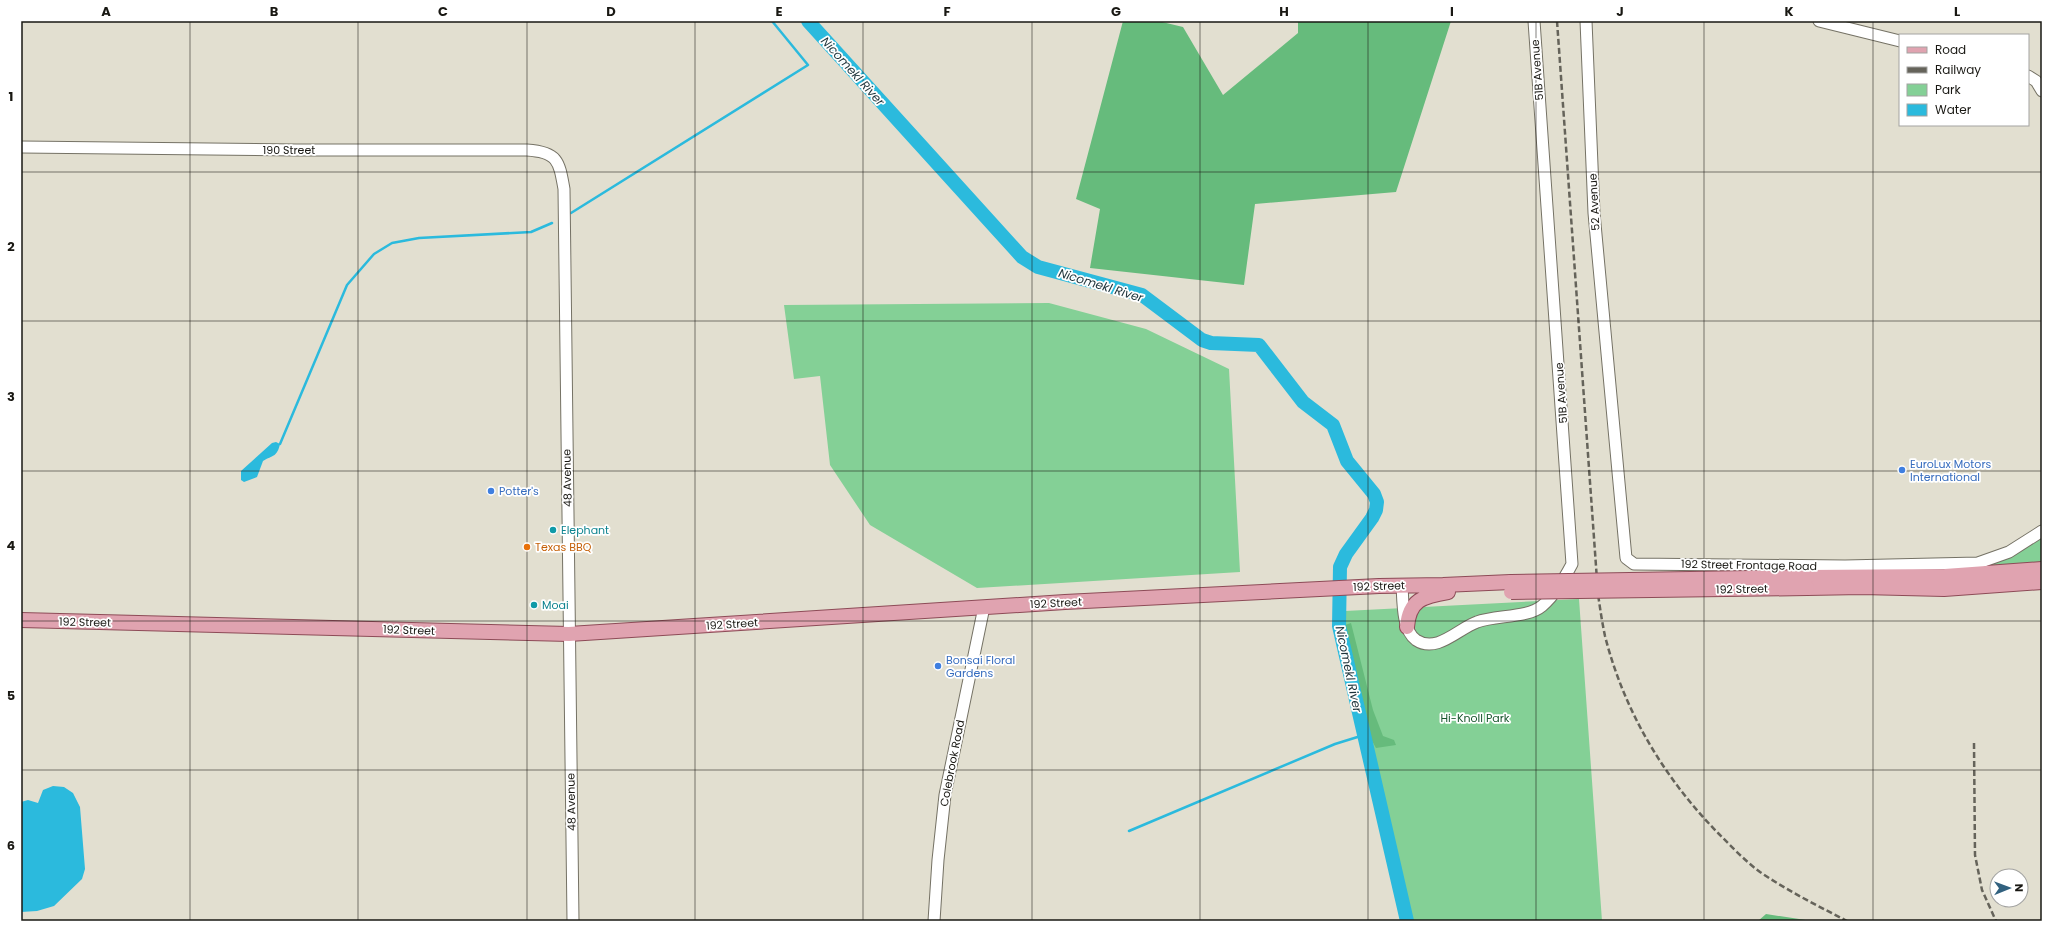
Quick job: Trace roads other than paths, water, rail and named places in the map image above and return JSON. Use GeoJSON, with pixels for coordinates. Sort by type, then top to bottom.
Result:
{"type":"FeatureCollection","features":[{"type":"Feature","properties":{"kind":"main road","name":"192 Street"},"geometry":{"type":"LineString","coordinates":[[21,620],[569,634],[984,607],[1325,588],[1443,585],[1511,587],[1807,583],[1945,576],[2042,569]]}},
{"type":"Feature","properties":{"kind":"main road"},"geometry":{"type":"LineString","coordinates":[[1944,589],[1954,582],[1985,579],[2006,571]]}},
{"type":"Feature","properties":{"kind":"main road","name":"192 Street"},"geometry":{"type":"LineString","coordinates":[[1807,583],[1862,587],[1944,589],[2042,582]]}},
{"type":"Feature","properties":{"kind":"main road","name":"192 Street"},"geometry":{"type":"LineString","coordinates":[[1443,585],[1484,590],[1511,587]]}},
{"type":"Feature","properties":{"kind":"main road"},"geometry":{"type":"LineString","coordinates":[[1407,627],[1410,611],[1417,601],[1432,594],[1484,590]]}},
{"type":"Feature","properties":{"kind":"street","name":"51B Avenue"},"geometry":{"type":"LineString","coordinates":[[1407,627],[1409,632],[1417,640],[1430,644],[1440,642],[1477,622],[1536,609],[1541,607],[1554,593],[1572,564],[1534,21]]}},
{"type":"Feature","properties":{"kind":"street","name":"52 Avenue"},"geometry":{"type":"LineString","coordinates":[[1586,21],[1594,213],[1608,383]]}},
{"type":"Feature","properties":{"kind":"street"},"geometry":{"type":"LineString","coordinates":[[1819,21],[1899,40]]}},
{"type":"Feature","properties":{"kind":"street"},"geometry":{"type":"LineString","coordinates":[[2035,76],[2042,91]]}},
{"type":"Feature","properties":{"kind":"street","name":"190 Street"},"geometry":{"type":"LineString","coordinates":[[21,146],[297,150],[527,150],[544,151],[554,157]]}},
{"type":"Feature","properties":{"kind":"street","name":"48 Avenue"},"geometry":{"type":"LineString","coordinates":[[554,157],[561,171],[564,189],[573,921]]}},
{"type":"Feature","properties":{"kind":"street","name":"192 Street Frontage Road"},"geometry":{"type":"LineString","coordinates":[[1608,383],[1626,558],[1634,564],[1852,566],[1978,563],[2009,552],[2042,531]]}},
{"type":"Feature","properties":{"kind":"street"},"geometry":{"type":"LineString","coordinates":[[1402,586],[1407,627]]}},
{"type":"Feature","properties":{"kind":"street","name":"Colebrook Road"},"geometry":{"type":"LineString","coordinates":[[934,921],[938,860],[945,795],[984,607]]}},
{"type":"Feature","properties":{"kind":"water"},"geometry":{"type":"Polygon","coordinates":[[[276,442],[280,444],[277,451],[274,455],[263,461],[257,477],[244,482],[241,480],[241,471],[272,443],[276,442]]]}},
{"type":"Feature","properties":{"kind":"water"},"geometry":{"type":"Polygon","coordinates":[[[53,786],[64,787],[73,793],[80,807],[85,869],[82,879],[54,906],[37,911],[21,912],[21,802],[28,800],[38,803],[43,790],[53,786]]]}},
{"type":"Feature","properties":{"kind":"waterway"},"geometry":{"type":"LineString","coordinates":[[571,213],[808,65],[772,21]]}},
{"type":"Feature","properties":{"kind":"waterway","name":"Nicomekl River"},"geometry":{"type":"LineString","coordinates":[[808,21],[1022,257],[1038,267],[1142,295],[1202,340],[1211,343],[1259,345],[1303,402],[1333,425],[1347,461],[1374,494],[1377,502],[1376,510],[1372,518],[1346,554],[1340,567],[1339,626],[1407,921]]}},
{"type":"Feature","properties":{"kind":"waterway"},"geometry":{"type":"LineString","coordinates":[[280,444],[347,285],[374,254],[392,243],[419,238],[531,232],[552,223]]}},
{"type":"Feature","properties":{"kind":"waterway"},"geometry":{"type":"LineString","coordinates":[[1129,831],[1335,744],[1364,735]]}},
{"type":"Feature","properties":{"kind":"railway"},"geometry":{"type":"LineString","coordinates":[[1557,21],[1598,594],[1605,636],[1613,664],[1623,691],[1648,742],[1680,790],[1698,812],[1738,853],[1760,872],[1792,892],[1847,921]]}},
{"type":"Feature","properties":{"kind":"railway"},"geometry":{"type":"LineString","coordinates":[[1974,743],[1975,855],[1982,890],[1996,921]]}},
{"type":"Feature","properties":{"kind":"place","name":"EuroLux Motors International"},"geometry":{"type":"Point","coordinates":[1902,470]}},
{"type":"Feature","properties":{"kind":"place","name":"Potter's"},"geometry":{"type":"Point","coordinates":[491,491]}},
{"type":"Feature","properties":{"kind":"place","name":"Elephant"},"geometry":{"type":"Point","coordinates":[553,530]}},
{"type":"Feature","properties":{"kind":"place","name":"Texas BBQ"},"geometry":{"type":"Point","coordinates":[527,547]}},
{"type":"Feature","properties":{"kind":"place","name":"Moai"},"geometry":{"type":"Point","coordinates":[534,605]}},
{"type":"Feature","properties":{"kind":"place","name":"Bonsai Floral Gardens"},"geometry":{"type":"Point","coordinates":[938,666]}},
{"type":"Feature","properties":{"kind":"park label","name":"Hi-Knoll Park"},"geometry":{"type":"Point","coordinates":[1475,718]}}]}
